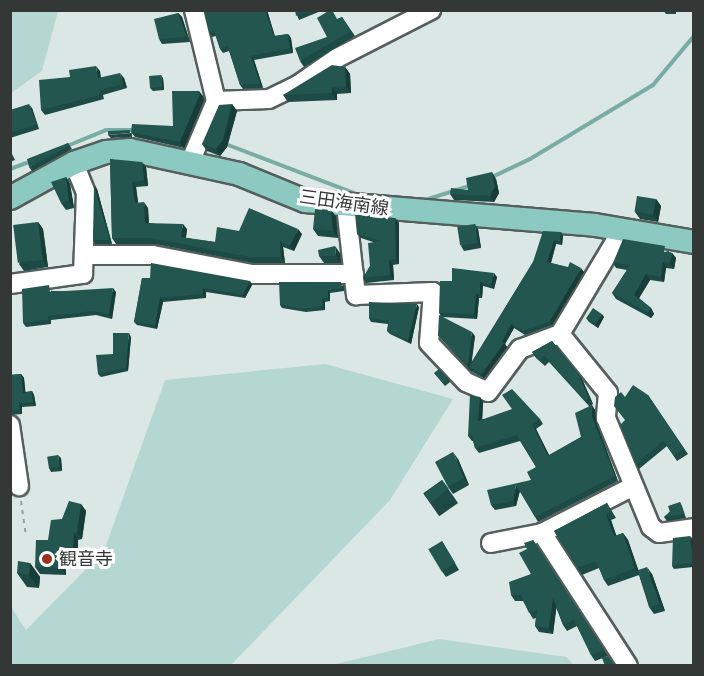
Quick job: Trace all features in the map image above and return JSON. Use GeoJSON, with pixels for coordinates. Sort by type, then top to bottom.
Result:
{"type":"FeatureCollection","features":[{"type":"Feature","properties":{"kind":"main road","name":"三田海南線"},"geometry":{"type":"LineString","coordinates":[[10,198],[74,163],[106,152],[130,150],[191,160],[239,174],[306,201],[622,230],[693,242]]}},
{"type":"Feature","properties":{"kind":"street"},"geometry":{"type":"LineString","coordinates":[[191,160],[216,101],[194,10]]}},
{"type":"Feature","properties":{"kind":"street"},"geometry":{"type":"LineString","coordinates":[[216,101],[269,99],[298,85],[337,58],[430,10]]}},
{"type":"Feature","properties":{"kind":"street"},"geometry":{"type":"LineString","coordinates":[[10,284],[83,274],[86,194],[74,163]]}},
{"type":"Feature","properties":{"kind":"street"},"geometry":{"type":"LineString","coordinates":[[346,206],[356,295],[433,292],[429,343],[466,382],[488,392],[520,349],[560,334],[622,230]]}},
{"type":"Feature","properties":{"kind":"street"},"geometry":{"type":"LineString","coordinates":[[84,255],[153,255],[252,274],[354,274]]}},
{"type":"Feature","properties":{"kind":"street"},"geometry":{"type":"LineString","coordinates":[[560,334],[608,393],[606,418],[651,527],[659,533],[693,528]]}},
{"type":"Feature","properties":{"kind":"street"},"geometry":{"type":"LineString","coordinates":[[10,425],[19,486]]}},
{"type":"Feature","properties":{"kind":"street"},"geometry":{"type":"LineString","coordinates":[[491,543],[542,533],[634,486]]}},
{"type":"Feature","properties":{"kind":"street"},"geometry":{"type":"LineString","coordinates":[[542,533],[628,666]]}},
{"type":"Feature","properties":{"kind":"path"},"geometry":{"type":"LineString","coordinates":[[19,486],[27,537]]}},
{"type":"Feature","properties":{"kind":"green space"},"geometry":{"type":"Polygon","coordinates":[[[11,10],[58,11],[42,71],[11,93],[11,10]]]}},
{"type":"Feature","properties":{"kind":"green space"},"geometry":{"type":"Polygon","coordinates":[[[325,364],[453,399],[390,500],[231,665],[11,665],[11,607],[26,630],[104,551],[165,380],[325,364]]]}},
{"type":"Feature","properties":{"kind":"green space"},"geometry":{"type":"Polygon","coordinates":[[[439,639],[567,657],[573,665],[295,665],[336,664],[439,639]]]}},
{"type":"Feature","properties":{"kind":"building"},"geometry":{"type":"Polygon","coordinates":[[[204,10],[265,10],[274,36],[288,34],[290,48],[251,56],[260,84],[240,85],[228,46],[220,49],[214,31],[209,32],[204,10]]]}},
{"type":"Feature","properties":{"kind":"building"},"geometry":{"type":"Polygon","coordinates":[[[295,10],[309,10],[296,16],[295,10]]]}},
{"type":"Feature","properties":{"kind":"building"},"geometry":{"type":"Polygon","coordinates":[[[330,10],[337,19],[342,17],[351,31],[300,61],[295,48],[327,37],[317,18],[330,10]]]}},
{"type":"Feature","properties":{"kind":"building"},"geometry":{"type":"Polygon","coordinates":[[[178,13],[187,37],[159,39],[154,19],[178,13]]]}},
{"type":"Feature","properties":{"kind":"building"},"geometry":{"type":"Polygon","coordinates":[[[332,65],[345,67],[346,86],[332,87],[332,93],[283,95],[332,65]]]}},
{"type":"Feature","properties":{"kind":"building"},"geometry":{"type":"Polygon","coordinates":[[[96,66],[98,78],[120,73],[123,84],[100,90],[100,95],[41,110],[39,80],[70,77],[69,70],[96,66]]]}},
{"type":"Feature","properties":{"kind":"building"},"geometry":{"type":"Polygon","coordinates":[[[161,75],[162,87],[150,88],[149,76],[161,75]]]}},
{"type":"Feature","properties":{"kind":"building"},"geometry":{"type":"Polygon","coordinates":[[[172,91],[199,91],[200,94],[180,142],[131,132],[132,124],[173,126],[172,91]]]}},
{"type":"Feature","properties":{"kind":"building"},"geometry":{"type":"Polygon","coordinates":[[[29,104],[37,124],[10,133],[10,110],[29,104]]]}},
{"type":"Feature","properties":{"kind":"building"},"geometry":{"type":"Polygon","coordinates":[[[232,104],[223,140],[216,149],[202,144],[219,105],[232,104]]]}},
{"type":"Feature","properties":{"kind":"building"},"geometry":{"type":"Polygon","coordinates":[[[130,130],[130,133],[108,135],[108,131],[130,130]]]}},
{"type":"Feature","properties":{"kind":"building"},"geometry":{"type":"Polygon","coordinates":[[[68,143],[69,146],[29,167],[27,159],[68,143]]]}},
{"type":"Feature","properties":{"kind":"building"},"geometry":{"type":"Polygon","coordinates":[[[110,159],[142,162],[144,180],[132,182],[135,203],[144,202],[145,223],[183,224],[181,237],[215,242],[217,227],[239,231],[249,208],[298,229],[290,246],[280,241],[281,257],[249,257],[151,238],[112,238],[110,159]]]}},
{"type":"Feature","properties":{"kind":"building"},"geometry":{"type":"Polygon","coordinates":[[[492,172],[495,187],[490,196],[450,194],[451,188],[468,190],[466,178],[492,172]]]}},
{"type":"Feature","properties":{"kind":"building"},"geometry":{"type":"Polygon","coordinates":[[[66,177],[69,201],[61,203],[51,182],[66,177]]]}},
{"type":"Feature","properties":{"kind":"building"},"geometry":{"type":"Polygon","coordinates":[[[94,186],[110,240],[93,240],[94,186]]]}},
{"type":"Feature","properties":{"kind":"building"},"geometry":{"type":"Polygon","coordinates":[[[637,196],[656,199],[653,215],[634,212],[637,196]]]}},
{"type":"Feature","properties":{"kind":"building"},"geometry":{"type":"Polygon","coordinates":[[[315,209],[331,210],[333,231],[313,229],[315,209]]]}},
{"type":"Feature","properties":{"kind":"building"},"geometry":{"type":"Polygon","coordinates":[[[355,214],[395,218],[396,259],[389,260],[390,275],[363,278],[370,266],[368,243],[382,241],[357,234],[355,214]]]}},
{"type":"Feature","properties":{"kind":"building"},"geometry":{"type":"Polygon","coordinates":[[[38,222],[43,260],[18,263],[13,225],[38,222]]]}},
{"type":"Feature","properties":{"kind":"building"},"geometry":{"type":"Polygon","coordinates":[[[475,224],[478,243],[460,246],[457,227],[475,224]]]}},
{"type":"Feature","properties":{"kind":"building"},"geometry":{"type":"Polygon","coordinates":[[[543,231],[561,232],[560,241],[554,240],[547,262],[568,267],[570,262],[581,268],[550,321],[523,331],[511,324],[502,342],[504,343],[482,374],[469,367],[533,262],[543,231]]]}},
{"type":"Feature","properties":{"kind":"building"},"geometry":{"type":"Polygon","coordinates":[[[623,239],[665,246],[664,252],[672,253],[670,263],[663,262],[661,277],[646,274],[634,295],[651,308],[648,313],[612,293],[630,265],[613,263],[623,239]]]}},
{"type":"Feature","properties":{"kind":"building"},"geometry":{"type":"Polygon","coordinates":[[[335,246],[336,256],[319,256],[318,250],[335,246]]]}},
{"type":"Feature","properties":{"kind":"building"},"geometry":{"type":"Polygon","coordinates":[[[151,263],[250,281],[243,295],[203,288],[203,294],[160,298],[155,325],[134,322],[142,278],[150,278],[151,263]]]}},
{"type":"Feature","properties":{"kind":"building"},"geometry":{"type":"Polygon","coordinates":[[[452,268],[494,273],[491,285],[480,282],[480,294],[476,294],[474,314],[439,313],[440,281],[452,281],[452,268]]]}},
{"type":"Feature","properties":{"kind":"building"},"geometry":{"type":"Polygon","coordinates":[[[279,282],[341,282],[342,288],[328,290],[328,298],[322,298],[323,306],[303,309],[280,305],[279,282]]]}},
{"type":"Feature","properties":{"kind":"building"},"geometry":{"type":"Polygon","coordinates":[[[49,285],[50,292],[113,288],[109,314],[93,311],[48,316],[48,320],[23,323],[22,289],[49,285]]]}},
{"type":"Feature","properties":{"kind":"building"},"geometry":{"type":"Polygon","coordinates":[[[369,302],[417,304],[408,340],[387,331],[389,321],[369,318],[369,302]]]}},
{"type":"Feature","properties":{"kind":"building"},"geometry":{"type":"Polygon","coordinates":[[[593,308],[602,314],[595,324],[586,318],[593,308]]]}},
{"type":"Feature","properties":{"kind":"building"},"geometry":{"type":"Polygon","coordinates":[[[439,315],[472,332],[468,366],[438,335],[439,315]]]}},
{"type":"Feature","properties":{"kind":"building"},"geometry":{"type":"Polygon","coordinates":[[[113,333],[129,333],[126,368],[98,374],[96,355],[113,354],[113,333]]]}},
{"type":"Feature","properties":{"kind":"building"},"geometry":{"type":"Polygon","coordinates":[[[552,341],[578,373],[589,398],[585,401],[545,356],[540,360],[532,352],[552,341]]]}},
{"type":"Feature","properties":{"kind":"building"},"geometry":{"type":"Polygon","coordinates":[[[439,369],[448,378],[443,383],[434,373],[439,369]]]}},
{"type":"Feature","properties":{"kind":"building"},"geometry":{"type":"Polygon","coordinates":[[[21,374],[23,393],[32,391],[33,402],[19,403],[20,410],[10,411],[10,375],[21,374]]]}},
{"type":"Feature","properties":{"kind":"building"},"geometry":{"type":"Polygon","coordinates":[[[633,385],[648,395],[684,449],[674,456],[663,441],[636,464],[620,425],[625,420],[614,406],[615,397],[621,392],[625,397],[633,385]]]}},
{"type":"Feature","properties":{"kind":"building"},"geometry":{"type":"Polygon","coordinates":[[[512,389],[540,419],[532,424],[548,456],[581,437],[575,413],[592,405],[592,417],[615,476],[535,517],[516,485],[513,501],[491,505],[487,490],[531,480],[527,472],[536,467],[517,435],[475,448],[472,436],[468,436],[470,395],[480,397],[478,421],[512,409],[502,395],[512,389]]]}},
{"type":"Feature","properties":{"kind":"building"},"geometry":{"type":"Polygon","coordinates":[[[453,452],[464,478],[448,487],[435,462],[453,452]]]}},
{"type":"Feature","properties":{"kind":"building"},"geometry":{"type":"Polygon","coordinates":[[[58,455],[60,467],[49,469],[47,457],[58,455]]]}},
{"type":"Feature","properties":{"kind":"building"},"geometry":{"type":"Polygon","coordinates":[[[442,480],[449,489],[431,503],[424,494],[442,480]]]}},
{"type":"Feature","properties":{"kind":"building"},"geometry":{"type":"Polygon","coordinates":[[[69,501],[81,504],[77,532],[74,533],[73,549],[68,549],[68,561],[61,561],[61,568],[35,567],[36,540],[48,540],[51,520],[62,519],[69,501]]]}},
{"type":"Feature","properties":{"kind":"building"},"geometry":{"type":"Polygon","coordinates":[[[680,502],[684,514],[664,517],[670,512],[668,506],[680,502]]]}},
{"type":"Feature","properties":{"kind":"building"},"geometry":{"type":"Polygon","coordinates":[[[607,503],[611,511],[606,514],[614,536],[623,533],[635,568],[604,580],[596,561],[578,568],[554,531],[607,503]]]}},
{"type":"Feature","properties":{"kind":"building"},"geometry":{"type":"Polygon","coordinates":[[[690,536],[693,563],[672,566],[673,538],[690,536]]]}},
{"type":"Feature","properties":{"kind":"building"},"geometry":{"type":"Polygon","coordinates":[[[533,540],[604,650],[591,655],[574,620],[563,625],[553,598],[549,628],[535,626],[537,610],[529,613],[521,595],[511,595],[509,582],[531,574],[519,553],[527,549],[524,543],[533,540]]]}},
{"type":"Feature","properties":{"kind":"building"},"geometry":{"type":"Polygon","coordinates":[[[442,541],[455,563],[442,572],[428,549],[442,541]]]}},
{"type":"Feature","properties":{"kind":"building"},"geometry":{"type":"Polygon","coordinates":[[[18,561],[30,563],[29,575],[17,573],[18,561]]]}},
{"type":"Feature","properties":{"kind":"building"},"geometry":{"type":"Polygon","coordinates":[[[647,567],[660,604],[650,607],[638,570],[647,567]]]}},
{"type":"Feature","properties":{"kind":"building"},"geometry":{"type":"Polygon","coordinates":[[[608,656],[615,666],[605,666],[602,658],[608,656]]]}},
{"type":"Feature","properties":{"kind":"waterway"},"geometry":{"type":"LineString","coordinates":[[490,178],[530,159],[653,85],[694,36]]}},
{"type":"Feature","properties":{"kind":"waterway"},"geometry":{"type":"LineString","coordinates":[[67,146],[106,130],[131,130]]}},
{"type":"Feature","properties":{"kind":"waterway"},"geometry":{"type":"LineString","coordinates":[[223,143],[359,195]]}},
{"type":"Feature","properties":{"kind":"waterway"},"geometry":{"type":"LineString","coordinates":[[10,169],[32,161]]}},
{"type":"Feature","properties":{"kind":"waterway"},"geometry":{"type":"LineString","coordinates":[[422,201],[472,185]]}},
{"type":"Feature","properties":{"kind":"place","name":"観音寺"},"geometry":{"type":"Point","coordinates":[47,559]}}]}
